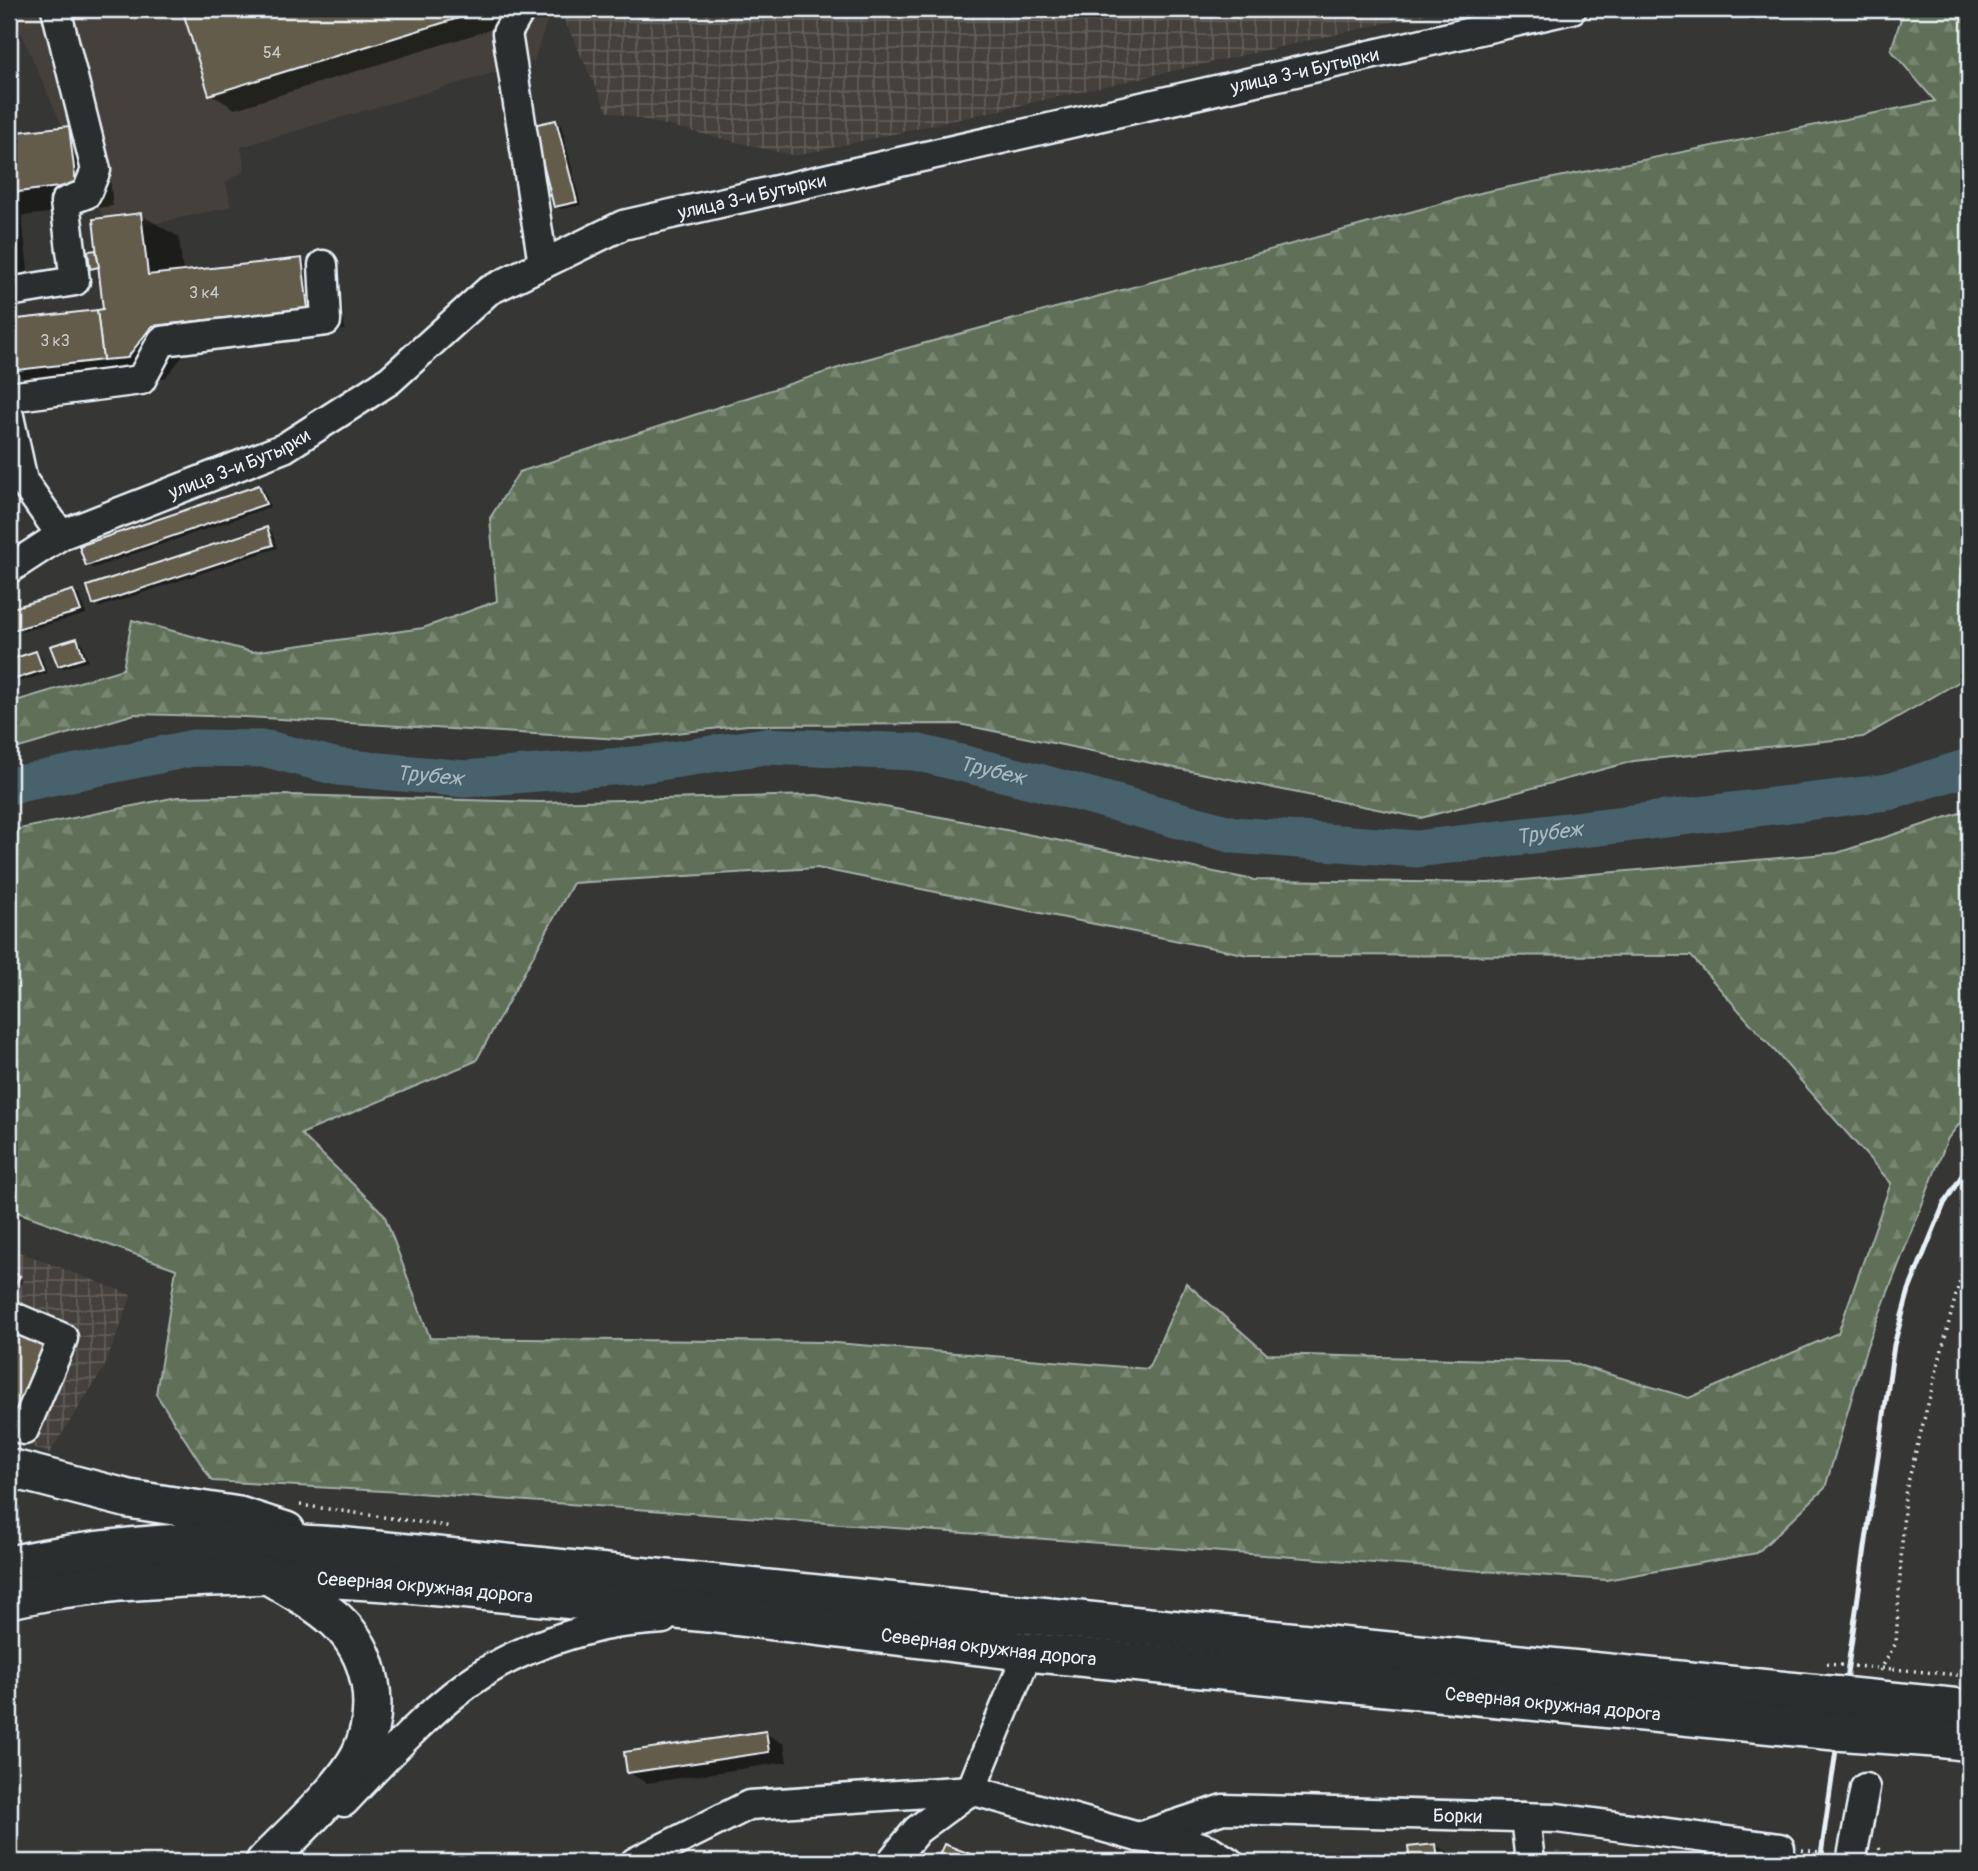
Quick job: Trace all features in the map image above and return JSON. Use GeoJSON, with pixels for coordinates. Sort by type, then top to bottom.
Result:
{"type":"FeatureCollection","features":[{"type":"Feature","properties":{"kind":"main road"},"geometry":{"type":"LineString","coordinates":[[9,1468],[129,1499],[239,1516],[337,1546]]}},
{"type":"Feature","properties":{"kind":"main road","name":"Северная окружная дорога"},"geometry":{"type":"LineString","coordinates":[[9,1565],[99,1551],[178,1544],[255,1541],[337,1546],[1834,1697],[1954,1724]]}},
{"type":"Feature","properties":{"kind":"main road"},"geometry":{"type":"LineString","coordinates":[[265,1862],[345,1778],[361,1753],[368,1729],[372,1698],[368,1668],[355,1644],[337,1621],[270,1575]]}},
{"type":"Feature","properties":{"kind":"main road","name":"Северная окружная дорога"},"geometry":{"type":"LineString","coordinates":[[9,1599],[120,1582],[270,1575],[387,1582],[709,1613],[1028,1652],[1834,1697]]}},
{"type":"Feature","properties":{"kind":"street"},"geometry":{"type":"LineString","coordinates":[[9,292],[75,281],[65,202],[86,194],[96,170],[56,9]]}},
{"type":"Feature","properties":{"kind":"street"},"geometry":{"type":"LineString","coordinates":[[521,9],[507,33],[543,264]]}},
{"type":"Feature","properties":{"kind":"street","name":"улица 3-и Бутырки"},"geometry":{"type":"LineString","coordinates":[[9,569],[61,536],[284,448],[390,380],[488,291],[622,225],[1572,9]]}},
{"type":"Feature","properties":{"kind":"street"},"geometry":{"type":"LineString","coordinates":[[9,397],[141,380],[162,341],[326,321],[323,265]]}},
{"type":"Feature","properties":{"kind":"street"},"geometry":{"type":"LineString","coordinates":[[9,416],[16,483],[61,536]]}},
{"type":"Feature","properties":{"kind":"street"},"geometry":{"type":"LineString","coordinates":[[9,1315],[63,1338],[24,1430],[9,1423]]}},
{"type":"Feature","properties":{"kind":"street"},"geometry":{"type":"LineString","coordinates":[[287,1862],[388,1756],[445,1702],[486,1671],[539,1646],[601,1626],[709,1613]]}},
{"type":"Feature","properties":{"kind":"street"},"geometry":{"type":"LineString","coordinates":[[891,1862],[917,1830],[971,1790],[1028,1652]]}},
{"type":"Feature","properties":{"kind":"street"},"geometry":{"type":"LineString","coordinates":[[1852,1859],[1865,1788]]}},
{"type":"Feature","properties":{"kind":"street"},"geometry":{"type":"LineString","coordinates":[[635,1862],[749,1805],[971,1790],[1138,1837],[1190,1843],[1210,1850],[1229,1862]]}},
{"type":"Feature","properties":{"kind":"street","name":"Борки"},"geometry":{"type":"LineString","coordinates":[[1138,1837],[1223,1809],[1558,1818],[1780,1848]]}},
{"type":"Feature","properties":{"kind":"street"},"geometry":{"type":"LineString","coordinates":[[1525,1817],[1530,1862]]}},
{"type":"Feature","properties":{"kind":"path"},"geometry":{"type":"LineString","coordinates":[[1875,1678],[1895,1643],[1905,1494],[1969,1244]]}},
{"type":"Feature","properties":{"kind":"path"},"geometry":{"type":"LineString","coordinates":[[292,1504],[454,1527]]}},
{"type":"Feature","properties":{"kind":"path"},"geometry":{"type":"LineString","coordinates":[[1834,1697],[1893,1669],[1969,1676]]}},
{"type":"Feature","properties":{"kind":"path"},"geometry":{"type":"LineString","coordinates":[[1877,1842],[1887,1862]]}},
{"type":"Feature","properties":{"kind":"path"},"geometry":{"type":"LineString","coordinates":[[1780,1848],[1852,1859]]}},
{"type":"Feature","properties":{"kind":"shaded area"},"geometry":{"type":"Polygon","coordinates":[[[10,9],[551,9],[534,61],[241,147],[245,170],[226,182],[231,207],[110,233],[10,9]]]}},
{"type":"Feature","properties":{"kind":"shaded area"},"geometry":{"type":"Polygon","coordinates":[[[559,9],[1449,9],[795,156],[607,111],[559,9]]]}},
{"type":"Feature","properties":{"kind":"shaded area"},"geometry":{"type":"Polygon","coordinates":[[[9,1248],[132,1295],[104,1368],[49,1454],[9,1438],[9,1248]]]}},
{"type":"Feature","properties":{"kind":"green space"},"geometry":{"type":"Polygon","coordinates":[[[1904,9],[1969,9],[1969,676],[1863,737],[1634,761],[1421,818],[959,724],[748,725],[621,739],[245,717],[135,714],[9,751],[9,703],[123,669],[132,620],[252,652],[423,628],[497,601],[490,518],[519,472],[863,360],[1484,192],[1935,101],[1891,50],[1904,9]]]}},
{"type":"Feature","properties":{"kind":"green space"},"geometry":{"type":"Polygon","coordinates":[[[291,795],[540,802],[817,795],[952,819],[1254,880],[1488,883],[1837,853],[1969,810],[1969,1112],[1948,1138],[1867,1346],[1825,1488],[1757,1553],[1606,1580],[417,1493],[212,1481],[156,1394],[176,1269],[9,1209],[9,831],[177,797],[291,795]],[[817,868],[573,883],[476,1061],[301,1134],[384,1214],[430,1338],[824,1342],[1148,1369],[1186,1283],[1267,1354],[1568,1362],[1689,1398],[1838,1333],[1891,1183],[1691,956],[1248,955],[817,868]]]}},
{"type":"Feature","properties":{"kind":"building"},"geometry":{"type":"Polygon","coordinates":[[[182,9],[488,9],[209,95],[182,9]]]}},
{"type":"Feature","properties":{"kind":"building"},"geometry":{"type":"Polygon","coordinates":[[[556,120],[577,202],[554,207],[533,125],[556,120]]]}},
{"type":"Feature","properties":{"kind":"building"},"geometry":{"type":"Polygon","coordinates":[[[69,126],[76,185],[9,193],[9,133],[69,126]]]}},
{"type":"Feature","properties":{"kind":"building"},"geometry":{"type":"Polygon","coordinates":[[[141,213],[148,275],[302,258],[308,309],[152,326],[127,358],[103,360],[97,310],[103,309],[93,219],[141,213]]]}},
{"type":"Feature","properties":{"kind":"building"},"geometry":{"type":"Polygon","coordinates":[[[96,250],[99,267],[90,269],[88,251],[96,250]]]}},
{"type":"Feature","properties":{"kind":"building"},"geometry":{"type":"Polygon","coordinates":[[[97,310],[103,360],[9,371],[9,320],[97,310]]]}},
{"type":"Feature","properties":{"kind":"building"},"geometry":{"type":"Polygon","coordinates":[[[259,485],[266,504],[86,566],[79,546],[259,485]]]}},
{"type":"Feature","properties":{"kind":"building"},"geometry":{"type":"Polygon","coordinates":[[[267,527],[273,545],[93,605],[87,586],[267,527]]]}},
{"type":"Feature","properties":{"kind":"building"},"geometry":{"type":"Polygon","coordinates":[[[73,590],[81,611],[9,631],[9,609],[73,590]]]}},
{"type":"Feature","properties":{"kind":"building"},"geometry":{"type":"Polygon","coordinates":[[[77,638],[84,658],[58,666],[50,646],[77,638]]]}},
{"type":"Feature","properties":{"kind":"building"},"geometry":{"type":"Polygon","coordinates":[[[36,651],[43,670],[9,681],[9,660],[36,651]]]}},
{"type":"Feature","properties":{"kind":"building"},"geometry":{"type":"Polygon","coordinates":[[[9,1270],[20,1276],[13,1289],[9,1287],[9,1270]]]}},
{"type":"Feature","properties":{"kind":"building"},"geometry":{"type":"Polygon","coordinates":[[[9,1325],[47,1342],[14,1415],[9,1413],[9,1325]]]}},
{"type":"Feature","properties":{"kind":"building"},"geometry":{"type":"Polygon","coordinates":[[[766,1731],[769,1752],[627,1773],[624,1752],[766,1731]]]}},
{"type":"Feature","properties":{"kind":"building"},"geometry":{"type":"Polygon","coordinates":[[[944,1844],[986,1860],[936,1862],[944,1844]]]}},
{"type":"Feature","properties":{"kind":"building"},"geometry":{"type":"Polygon","coordinates":[[[1436,1844],[1438,1862],[1410,1862],[1408,1847],[1436,1844]]]}},
{"type":"Feature","properties":{"kind":"waterway","name":"Трубеж"},"geometry":{"type":"LineString","coordinates":[[9,786],[193,748],[267,749],[338,767],[465,779],[646,764],[765,746],[915,752],[1035,781],[1234,835],[1417,849],[1888,792],[1969,767]]}},
{"type":"Feature","properties":{"kind":"railway"},"geometry":{"type":"LineString","coordinates":[[1820,1862],[1894,1345],[1909,1290],[1944,1204],[1969,1164]]}}]}
